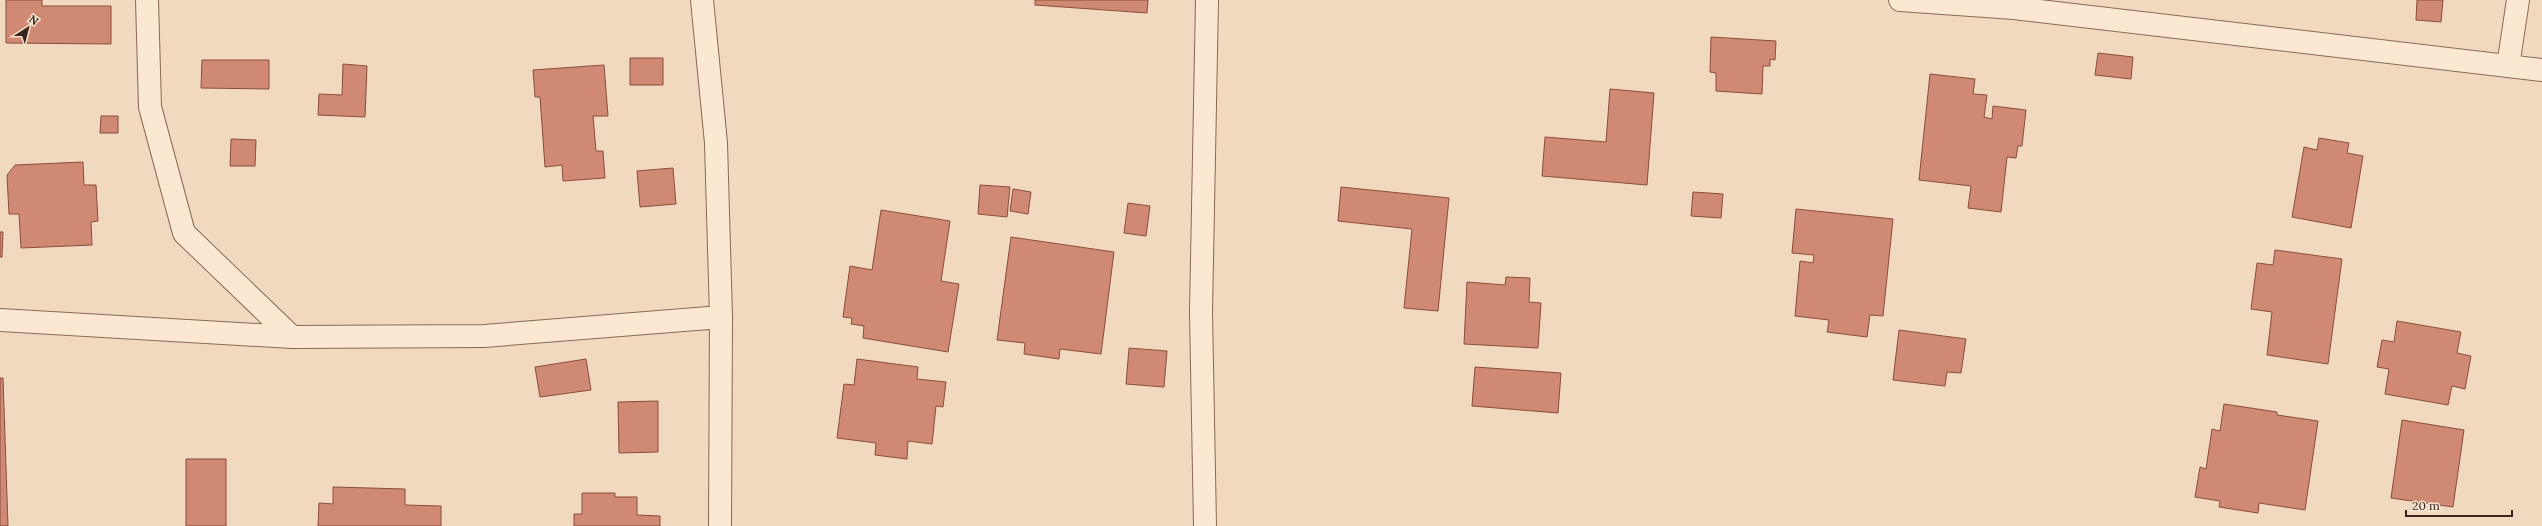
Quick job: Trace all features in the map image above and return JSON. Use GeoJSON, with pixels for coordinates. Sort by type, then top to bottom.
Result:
{"type":"FeatureCollection","features":[{"type":"Feature","properties":{"kind":"street"},"geometry":{"type":"LineString","coordinates":[[147,0],[150,108],[184,232],[292,338]]}},
{"type":"Feature","properties":{"kind":"street"},"geometry":{"type":"LineString","coordinates":[[702,0],[716,143],[721,317],[720,526]]}},
{"type":"Feature","properties":{"kind":"street"},"geometry":{"type":"LineString","coordinates":[[1205,526],[1202,312],[1207,0]]}},
{"type":"Feature","properties":{"kind":"street"},"geometry":{"type":"LineString","coordinates":[[1900,0],[2014,8],[2542,70]]}},
{"type":"Feature","properties":{"kind":"street"},"geometry":{"type":"LineString","coordinates":[[2508,66],[2518,0]]}},
{"type":"Feature","properties":{"kind":"street"},"geometry":{"type":"LineString","coordinates":[[0,320],[292,338],[484,336],[721,317]]}},
{"type":"Feature","properties":{"kind":"building"},"geometry":{"type":"Polygon","coordinates":[[[6,0],[42,0],[42,6],[111,6],[111,44],[6,43],[6,0]]]}},
{"type":"Feature","properties":{"kind":"building"},"geometry":{"type":"Polygon","coordinates":[[[1035,0],[1148,0],[1147,13],[1035,5],[1035,0]]]}},
{"type":"Feature","properties":{"kind":"building"},"geometry":{"type":"Polygon","coordinates":[[[2417,0],[2443,0],[2441,22],[2416,20],[2417,0]]]}},
{"type":"Feature","properties":{"kind":"building"},"geometry":{"type":"Polygon","coordinates":[[[1711,37],[1776,41],[1775,60],[1770,59],[1770,66],[1763,66],[1762,94],[1716,91],[1716,73],[1710,72],[1711,37]]]}},
{"type":"Feature","properties":{"kind":"building"},"geometry":{"type":"Polygon","coordinates":[[[2098,53],[2133,57],[2131,79],[2095,75],[2098,53]]]}},
{"type":"Feature","properties":{"kind":"building"},"geometry":{"type":"Polygon","coordinates":[[[630,58],[663,58],[663,85],[630,85],[630,58]]]}},
{"type":"Feature","properties":{"kind":"building"},"geometry":{"type":"Polygon","coordinates":[[[202,60],[269,60],[269,89],[201,88],[202,60]]]}},
{"type":"Feature","properties":{"kind":"building"},"geometry":{"type":"Polygon","coordinates":[[[343,64],[367,66],[365,117],[318,115],[319,94],[342,95],[343,64]]]}},
{"type":"Feature","properties":{"kind":"building"},"geometry":{"type":"Polygon","coordinates":[[[604,65],[608,116],[593,116],[596,151],[603,151],[605,178],[563,181],[562,165],[545,167],[540,97],[535,97],[533,70],[604,65]]]}},
{"type":"Feature","properties":{"kind":"building"},"geometry":{"type":"Polygon","coordinates":[[[1930,74],[1975,79],[1973,94],[1987,95],[1984,117],[1992,119],[1993,106],[2026,110],[2022,146],[2018,146],[2016,158],[2007,157],[2001,212],[1968,208],[1971,186],[1919,180],[1930,74]]]}},
{"type":"Feature","properties":{"kind":"building"},"geometry":{"type":"Polygon","coordinates":[[[1610,89],[1654,93],[1647,185],[1542,176],[1545,137],[1606,142],[1610,89]]]}},
{"type":"Feature","properties":{"kind":"building"},"geometry":{"type":"Polygon","coordinates":[[[101,116],[118,116],[118,133],[100,133],[101,116]]]}},
{"type":"Feature","properties":{"kind":"building"},"geometry":{"type":"Polygon","coordinates":[[[2319,138],[2349,143],[2347,153],[2363,156],[2351,228],[2292,217],[2304,147],[2317,150],[2319,138]]]}},
{"type":"Feature","properties":{"kind":"building"},"geometry":{"type":"Polygon","coordinates":[[[231,139],[256,140],[255,166],[230,166],[231,139]]]}},
{"type":"Feature","properties":{"kind":"building"},"geometry":{"type":"Polygon","coordinates":[[[83,162],[84,185],[96,185],[98,221],[91,222],[92,245],[21,248],[19,214],[9,214],[7,175],[15,165],[83,162]]]}},
{"type":"Feature","properties":{"kind":"building"},"geometry":{"type":"Polygon","coordinates":[[[673,168],[676,204],[640,207],[637,171],[673,168]]]}},
{"type":"Feature","properties":{"kind":"building"},"geometry":{"type":"Polygon","coordinates":[[[980,185],[1010,187],[1007,217],[978,214],[980,185]]]}},
{"type":"Feature","properties":{"kind":"building"},"geometry":{"type":"Polygon","coordinates":[[[1341,187],[1449,198],[1438,311],[1404,308],[1412,229],[1338,221],[1341,187]]]}},
{"type":"Feature","properties":{"kind":"building"},"geometry":{"type":"Polygon","coordinates":[[[1013,189],[1031,192],[1028,214],[1010,211],[1013,189]]]}},
{"type":"Feature","properties":{"kind":"building"},"geometry":{"type":"Polygon","coordinates":[[[1693,192],[1723,194],[1721,218],[1691,216],[1693,192]]]}},
{"type":"Feature","properties":{"kind":"building"},"geometry":{"type":"Polygon","coordinates":[[[1128,203],[1150,206],[1146,236],[1124,233],[1128,203]]]}},
{"type":"Feature","properties":{"kind":"building"},"geometry":{"type":"Polygon","coordinates":[[[1796,209],[1893,219],[1883,316],[1870,315],[1867,337],[1827,332],[1829,320],[1795,316],[1800,261],[1813,263],[1814,255],[1792,253],[1796,209]]]}},
{"type":"Feature","properties":{"kind":"building"},"geometry":{"type":"Polygon","coordinates":[[[881,210],[950,221],[941,281],[959,284],[948,352],[863,338],[864,326],[851,324],[852,318],[843,317],[850,266],[872,270],[881,210]]]}},
{"type":"Feature","properties":{"kind":"building"},"geometry":{"type":"Polygon","coordinates":[[[0,232],[3,232],[2,257],[0,257],[0,232]]]}},
{"type":"Feature","properties":{"kind":"building"},"geometry":{"type":"Polygon","coordinates":[[[1011,237],[1114,252],[1101,354],[1060,349],[1059,359],[1024,354],[1025,343],[997,340],[1011,237]]]}},
{"type":"Feature","properties":{"kind":"building"},"geometry":{"type":"Polygon","coordinates":[[[2275,250],[2342,259],[2328,364],[2267,355],[2272,312],[2251,309],[2257,263],[2273,265],[2275,250]]]}},
{"type":"Feature","properties":{"kind":"building"},"geometry":{"type":"Polygon","coordinates":[[[1506,277],[1530,278],[1529,302],[1541,303],[1538,348],[1464,344],[1467,282],[1505,285],[1506,277]]]}},
{"type":"Feature","properties":{"kind":"building"},"geometry":{"type":"Polygon","coordinates":[[[2397,321],[2461,332],[2457,353],[2471,356],[2465,389],[2452,386],[2448,405],[2385,394],[2389,369],[2377,367],[2382,340],[2394,342],[2397,321]]]}},
{"type":"Feature","properties":{"kind":"building"},"geometry":{"type":"Polygon","coordinates":[[[1899,330],[1966,339],[1961,373],[1947,372],[1945,386],[1893,380],[1899,330]]]}},
{"type":"Feature","properties":{"kind":"building"},"geometry":{"type":"Polygon","coordinates":[[[1129,348],[1167,351],[1164,387],[1126,384],[1129,348]]]}},
{"type":"Feature","properties":{"kind":"building"},"geometry":{"type":"Polygon","coordinates":[[[586,359],[591,390],[540,397],[535,367],[586,359]]]}},
{"type":"Feature","properties":{"kind":"building"},"geometry":{"type":"Polygon","coordinates":[[[857,359],[918,367],[917,379],[946,382],[943,407],[936,406],[932,444],[908,441],[907,459],[875,455],[876,443],[837,438],[844,384],[854,385],[857,359]]]}},
{"type":"Feature","properties":{"kind":"building"},"geometry":{"type":"Polygon","coordinates":[[[1475,367],[1561,373],[1558,413],[1472,406],[1475,367]]]}},
{"type":"Feature","properties":{"kind":"building"},"geometry":{"type":"Polygon","coordinates":[[[0,378],[3,378],[8,526],[0,526],[0,378]]]}},
{"type":"Feature","properties":{"kind":"building"},"geometry":{"type":"Polygon","coordinates":[[[658,401],[658,452],[619,453],[618,402],[658,401]]]}},
{"type":"Feature","properties":{"kind":"building"},"geometry":{"type":"Polygon","coordinates":[[[2224,404],[2277,412],[2277,415],[2318,421],[2305,510],[2259,503],[2258,513],[2219,507],[2220,501],[2195,497],[2200,467],[2206,469],[2212,429],[2220,431],[2224,404]]]}},
{"type":"Feature","properties":{"kind":"building"},"geometry":{"type":"Polygon","coordinates":[[[2402,420],[2464,430],[2453,507],[2391,498],[2402,420]]]}},
{"type":"Feature","properties":{"kind":"building"},"geometry":{"type":"Polygon","coordinates":[[[186,459],[226,459],[226,526],[186,526],[186,459]]]}},
{"type":"Feature","properties":{"kind":"building"},"geometry":{"type":"Polygon","coordinates":[[[333,487],[405,489],[405,505],[441,506],[441,526],[318,526],[319,503],[333,504],[333,487]]]}},
{"type":"Feature","properties":{"kind":"building"},"geometry":{"type":"Polygon","coordinates":[[[582,493],[615,493],[615,497],[637,497],[637,515],[660,516],[660,526],[574,526],[574,514],[582,514],[582,493]]]}}]}
